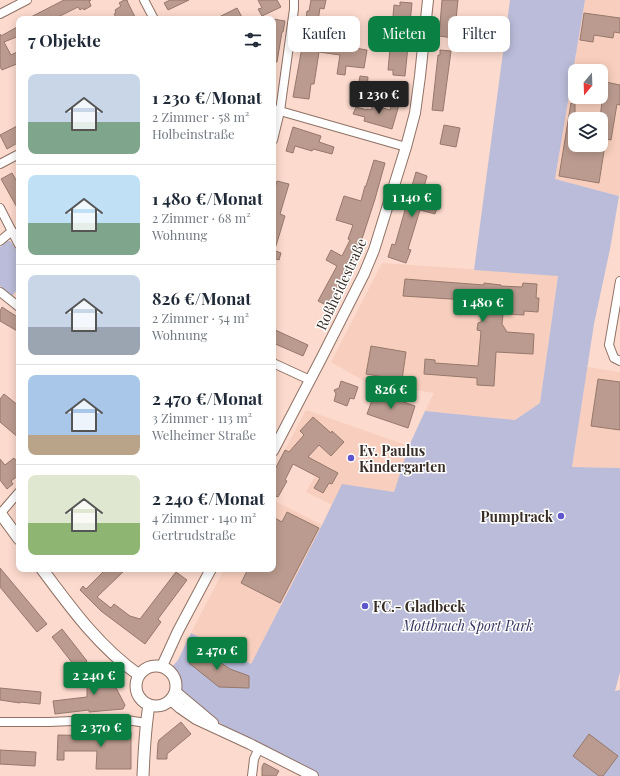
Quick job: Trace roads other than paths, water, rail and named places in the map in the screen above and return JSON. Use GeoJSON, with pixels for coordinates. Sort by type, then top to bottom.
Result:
{"type":"FeatureCollection","features":[{"type":"Feature","properties":{"kind":"main road"},"geometry":{"type":"LineString","coordinates":[[0,514],[16,535]]}},
{"type":"Feature","properties":{"kind":"main road"},"geometry":{"type":"LineString","coordinates":[[44,572],[69,605],[103,645],[128,668],[139,675]]}},
{"type":"Feature","properties":{"kind":"main road"},"geometry":{"type":"LineString","coordinates":[[162,666],[173,674],[176,683],[173,696],[167,703],[158,706],[148,705],[142,701],[137,694],[136,682],[143,670],[149,667],[162,666]]}},
{"type":"Feature","properties":{"kind":"main road"},"geometry":{"type":"LineString","coordinates":[[143,776],[148,705]]}},
{"type":"Feature","properties":{"kind":"street"},"geometry":{"type":"LineString","coordinates":[[0,14],[27,0]]}},
{"type":"Feature","properties":{"kind":"street"},"geometry":{"type":"LineString","coordinates":[[144,0],[152,16]]}},
{"type":"Feature","properties":{"kind":"street"},"geometry":{"type":"LineString","coordinates":[[294,0],[294,9],[277,110],[406,147]]}},
{"type":"Feature","properties":{"kind":"street","name":"Roßheidestraße"},"geometry":{"type":"LineString","coordinates":[[276,445],[356,290],[374,250],[415,113],[428,0]]}},
{"type":"Feature","properties":{"kind":"street"},"geometry":{"type":"LineString","coordinates":[[0,164],[16,156]]}},
{"type":"Feature","properties":{"kind":"street"},"geometry":{"type":"LineString","coordinates":[[0,208],[16,239]]}},
{"type":"Feature","properties":{"kind":"street"},"geometry":{"type":"LineString","coordinates":[[0,241],[12,231]]}},
{"type":"Feature","properties":{"kind":"street"},"geometry":{"type":"LineString","coordinates":[[620,281],[609,345],[614,358],[620,361]]}},
{"type":"Feature","properties":{"kind":"street"},"geometry":{"type":"LineString","coordinates":[[0,292],[16,305]]}},
{"type":"Feature","properties":{"kind":"street"},"geometry":{"type":"LineString","coordinates":[[276,364],[310,380]]}},
{"type":"Feature","properties":{"kind":"street"},"geometry":{"type":"LineString","coordinates":[[0,514],[16,495]]}},
{"type":"Feature","properties":{"kind":"street"},"geometry":{"type":"LineString","coordinates":[[162,666],[178,631],[209,572]]}},
{"type":"Feature","properties":{"kind":"street"},"geometry":{"type":"LineString","coordinates":[[173,696],[180,708],[196,719],[259,748],[313,776]]}},
{"type":"Feature","properties":{"kind":"street"},"geometry":{"type":"LineString","coordinates":[[0,722],[120,720],[146,723]]}},
{"type":"Feature","properties":{"kind":"street"},"geometry":{"type":"LineString","coordinates":[[252,776],[254,759],[259,748]]}},
{"type":"Feature","properties":{"kind":"place","name":"Ev. Paulus Kindergarten"},"geometry":{"type":"Point","coordinates":[351,458]}},
{"type":"Feature","properties":{"kind":"place","name":"Pumptrack"},"geometry":{"type":"Point","coordinates":[561,516]}},
{"type":"Feature","properties":{"kind":"place","name":"FC.- Gladbeck"},"geometry":{"type":"Point","coordinates":[365,606]}},
{"type":"Feature","properties":{"kind":"park label","name":"Mottbruch Sport Park"},"geometry":{"type":"Point","coordinates":[468,625]}}]}
